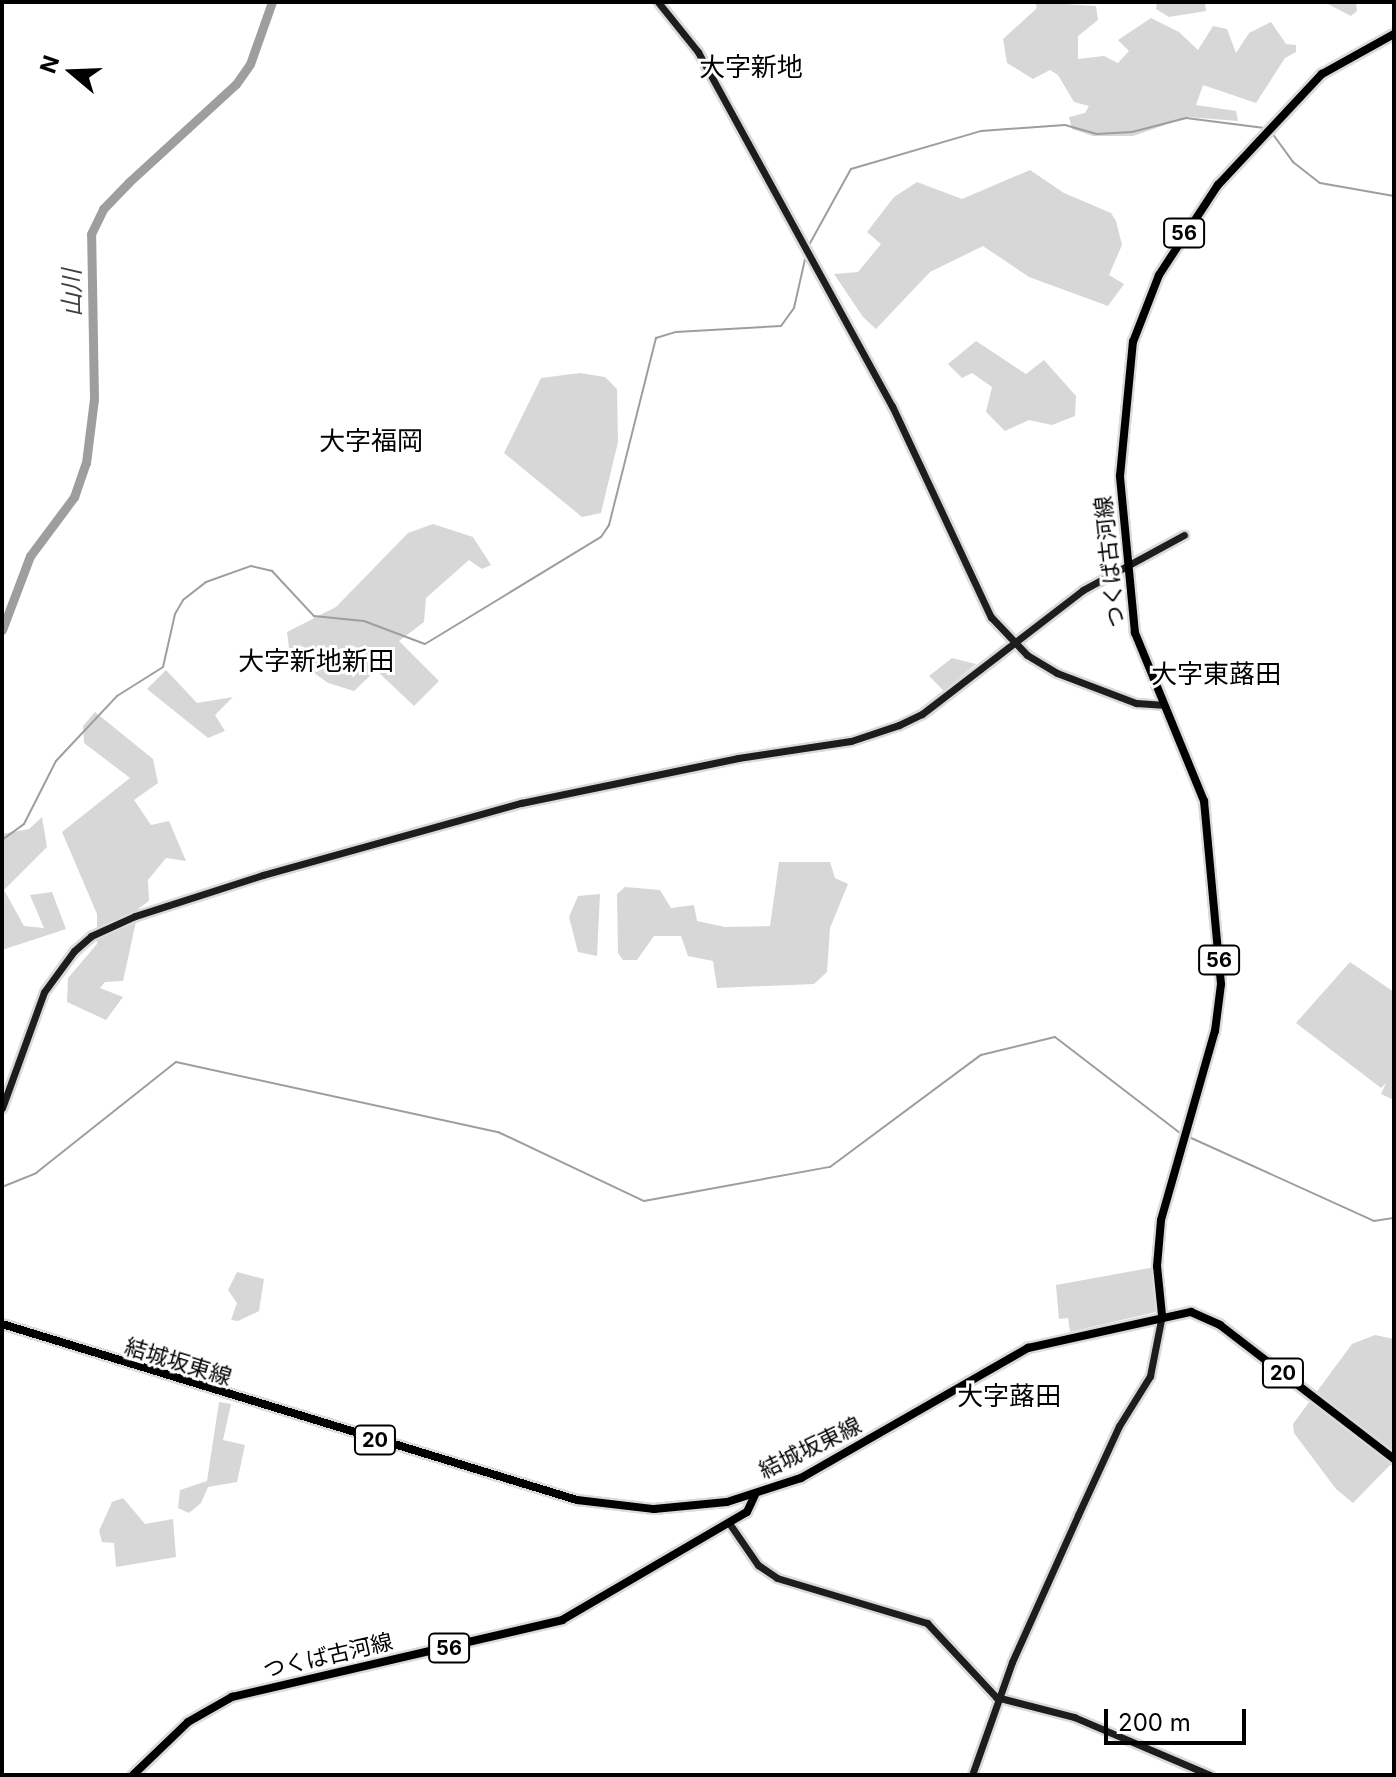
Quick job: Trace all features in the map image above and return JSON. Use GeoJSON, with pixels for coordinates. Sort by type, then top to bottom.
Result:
{"type":"FeatureCollection","features":[{"type":"Feature","properties":{"kind":"main road","name":"つくば古河線"},"geometry":{"type":"LineString","coordinates":[[1162,1315],[1158,1238],[1215,1031],[1221,984],[1204,801],[1190,759],[1162,705],[1135,633],[1121,445],[1133,342],[1147,299],[1208,197],[1293,104],[1335,65],[1394,34]]}},
{"type":"Feature","properties":{"kind":"main road","name":"結城坂東線"},"geometry":{"type":"LineString","coordinates":[[2,1324],[577,1500],[670,1508],[755,1495],[826,1465],[1017,1352],[1162,1315],[1191,1312],[1220,1325],[1394,1459]]}},
{"type":"Feature","properties":{"kind":"main road","name":"つくば古河線"},"geometry":{"type":"LineString","coordinates":[[133,1775],[176,1732],[232,1697],[545,1627],[729,1523],[750,1509],[755,1495]]}},
{"type":"Feature","properties":{"kind":"street"},"geometry":{"type":"LineString","coordinates":[[658,2],[698,52],[926,471],[978,595],[1013,642],[1040,664],[1084,686],[1150,707],[1162,705]]}},
{"type":"Feature","properties":{"kind":"street"},"geometry":{"type":"LineString","coordinates":[[2,1108],[32,1018],[57,971],[91,936],[135,916],[521,803],[872,735],[922,714],[1013,642],[1128,564],[1184,535]]}},
{"type":"Feature","properties":{"kind":"street"},"geometry":{"type":"LineString","coordinates":[[972,1775],[1000,1699],[1113,1438],[1150,1376],[1162,1315]]}},
{"type":"Feature","properties":{"kind":"street"},"geometry":{"type":"LineString","coordinates":[[729,1523],[758,1565],[777,1578],[927,1623],[980,1685],[1000,1699],[1074,1717],[1210,1775]]}},
{"type":"Feature","properties":{"kind":"shaded area"},"geometry":{"type":"Polygon","coordinates":[[[1035,2],[1096,6],[1098,20],[1078,36],[1078,59],[1104,56],[1118,63],[1129,51],[1118,40],[1151,18],[1179,32],[1198,50],[1213,26],[1227,29],[1236,53],[1249,33],[1271,22],[1286,44],[1296,45],[1296,52],[1285,58],[1256,103],[1203,85],[1196,105],[1236,111],[1238,121],[1188,117],[1133,136],[1093,136],[1072,129],[1069,117],[1085,113],[1089,106],[1074,102],[1058,75],[1050,70],[1033,79],[1007,63],[1003,39],[1037,8],[1035,2]]]}},
{"type":"Feature","properties":{"kind":"shaded area"},"geometry":{"type":"Polygon","coordinates":[[[1157,2],[1205,2],[1206,11],[1169,17],[1156,9],[1157,2]]]}},
{"type":"Feature","properties":{"kind":"shaded area"},"geometry":{"type":"Polygon","coordinates":[[[1324,2],[1356,2],[1357,11],[1351,16],[1324,2]]]}},
{"type":"Feature","properties":{"kind":"shaded area"},"geometry":{"type":"Polygon","coordinates":[[[1030,170],[1064,193],[1111,213],[1116,221],[1122,245],[1109,275],[1124,284],[1108,306],[1029,277],[983,246],[930,272],[876,329],[863,317],[834,274],[858,272],[881,244],[867,232],[894,197],[917,182],[962,199],[1030,170]]]}},
{"type":"Feature","properties":{"kind":"shaded area"},"geometry":{"type":"Polygon","coordinates":[[[976,341],[1026,374],[1044,360],[1076,396],[1075,416],[1052,425],[1029,420],[1005,431],[986,412],[992,387],[972,373],[962,378],[948,364],[976,341]]]}},
{"type":"Feature","properties":{"kind":"shaded area"},"geometry":{"type":"Polygon","coordinates":[[[580,373],[605,377],[617,389],[618,442],[601,513],[582,517],[504,453],[541,378],[580,373]]]}},
{"type":"Feature","properties":{"kind":"shaded area"},"geometry":{"type":"Polygon","coordinates":[[[433,524],[473,537],[491,565],[482,569],[469,560],[426,598],[424,622],[399,641],[439,681],[414,706],[376,670],[354,691],[328,683],[299,662],[289,648],[287,632],[336,607],[408,533],[433,524]]]}},
{"type":"Feature","properties":{"kind":"shaded area"},"geometry":{"type":"Polygon","coordinates":[[[952,658],[976,664],[944,691],[929,676],[952,658]]]}},
{"type":"Feature","properties":{"kind":"shaded area"},"geometry":{"type":"Polygon","coordinates":[[[166,670],[197,703],[233,697],[215,715],[225,731],[208,738],[147,689],[166,670]]]}},
{"type":"Feature","properties":{"kind":"shaded area"},"geometry":{"type":"Polygon","coordinates":[[[95,712],[153,759],[158,783],[134,800],[151,825],[169,821],[186,861],[166,858],[148,880],[149,901],[139,908],[123,981],[105,982],[100,988],[123,997],[106,1020],[67,1002],[68,978],[97,944],[97,914],[62,832],[130,778],[84,743],[83,726],[95,712]]]}},
{"type":"Feature","properties":{"kind":"shaded area"},"geometry":{"type":"Polygon","coordinates":[[[42,817],[47,847],[4,890],[24,926],[44,928],[30,895],[52,892],[66,929],[2,950],[2,834],[29,829],[42,817]]]}},
{"type":"Feature","properties":{"kind":"shaded area"},"geometry":{"type":"Polygon","coordinates":[[[779,862],[830,862],[835,878],[848,884],[830,928],[827,972],[814,984],[717,988],[713,961],[688,956],[681,936],[654,936],[637,960],[623,960],[618,953],[617,894],[625,887],[660,890],[671,908],[694,905],[697,921],[725,927],[770,926],[779,862]]]}},
{"type":"Feature","properties":{"kind":"shaded area"},"geometry":{"type":"Polygon","coordinates":[[[600,894],[597,956],[578,952],[569,917],[578,896],[600,894]]]}},
{"type":"Feature","properties":{"kind":"shaded area"},"geometry":{"type":"Polygon","coordinates":[[[1350,962],[1394,992],[1394,1100],[1381,1094],[1386,1083],[1381,1088],[1296,1023],[1350,962]]]}},
{"type":"Feature","properties":{"kind":"shaded area"},"geometry":{"type":"Polygon","coordinates":[[[1155,1267],[1156,1312],[1070,1332],[1068,1318],[1059,1319],[1056,1285],[1155,1267]]]}},
{"type":"Feature","properties":{"kind":"shaded area"},"geometry":{"type":"Polygon","coordinates":[[[237,1272],[264,1279],[259,1311],[238,1321],[231,1320],[237,1303],[228,1290],[237,1272]]]}},
{"type":"Feature","properties":{"kind":"shaded area"},"geometry":{"type":"Polygon","coordinates":[[[1375,1335],[1394,1339],[1394,1461],[1353,1503],[1336,1489],[1294,1433],[1293,1424],[1352,1344],[1375,1335]]]}},
{"type":"Feature","properties":{"kind":"shaded area"},"geometry":{"type":"Polygon","coordinates":[[[219,1402],[231,1404],[223,1440],[245,1445],[237,1482],[208,1487],[201,1503],[189,1513],[178,1508],[180,1490],[207,1481],[219,1402]]]}},
{"type":"Feature","properties":{"kind":"shaded area"},"geometry":{"type":"Polygon","coordinates":[[[123,1498],[145,1524],[173,1519],[176,1557],[116,1567],[114,1543],[102,1542],[99,1531],[112,1502],[123,1498]]]}},
{"type":"Feature","properties":{"kind":"waterway","name":"山川"},"geometry":{"type":"LineString","coordinates":[[2,630],[30,556],[74,497],[86,463],[94,399],[91,234],[103,209],[129,182],[236,84],[250,64],[272,2]]}},
{"type":"Feature","properties":{"kind":"waterway"},"geometry":{"type":"LineString","coordinates":[[809,245],[851,169],[981,131],[1065,125],[1096,134],[1132,132],[1186,118],[1264,128]]}},
{"type":"Feature","properties":{"kind":"waterway"},"geometry":{"type":"LineString","coordinates":[[1272,133],[1293,162],[1320,183],[1394,196]]}},
{"type":"Feature","properties":{"kind":"waterway"},"geometry":{"type":"LineString","coordinates":[[2,840],[24,824],[56,761],[117,696],[163,667],[175,614],[183,600],[206,582],[251,566],[272,571],[314,616],[364,621],[425,644],[601,537],[609,525],[656,338],[676,332],[781,326],[794,308],[805,259]]}},
{"type":"Feature","properties":{"kind":"waterway"},"geometry":{"type":"LineString","coordinates":[[2,1187],[36,1173],[176,1062],[498,1132],[644,1201],[830,1167],[981,1055],[1055,1037],[1180,1133]]}},
{"type":"Feature","properties":{"kind":"waterway"},"geometry":{"type":"LineString","coordinates":[[1189,1137],[1374,1221],[1394,1218]]}},
{"type":"Feature","properties":{"kind":"district","name":"大字新地"},"geometry":{"type":"Point","coordinates":[751,67]}},
{"type":"Feature","properties":{"kind":"district","name":"大字福岡"},"geometry":{"type":"Point","coordinates":[371,441]}},
{"type":"Feature","properties":{"kind":"district","name":"大字新地新田"},"geometry":{"type":"Point","coordinates":[316,661]}},
{"type":"Feature","properties":{"kind":"district","name":"大字東蕗田"},"geometry":{"type":"Point","coordinates":[1216,674]}},
{"type":"Feature","properties":{"kind":"district","name":"大字蕗田"},"geometry":{"type":"Point","coordinates":[1009,1396]}}]}
